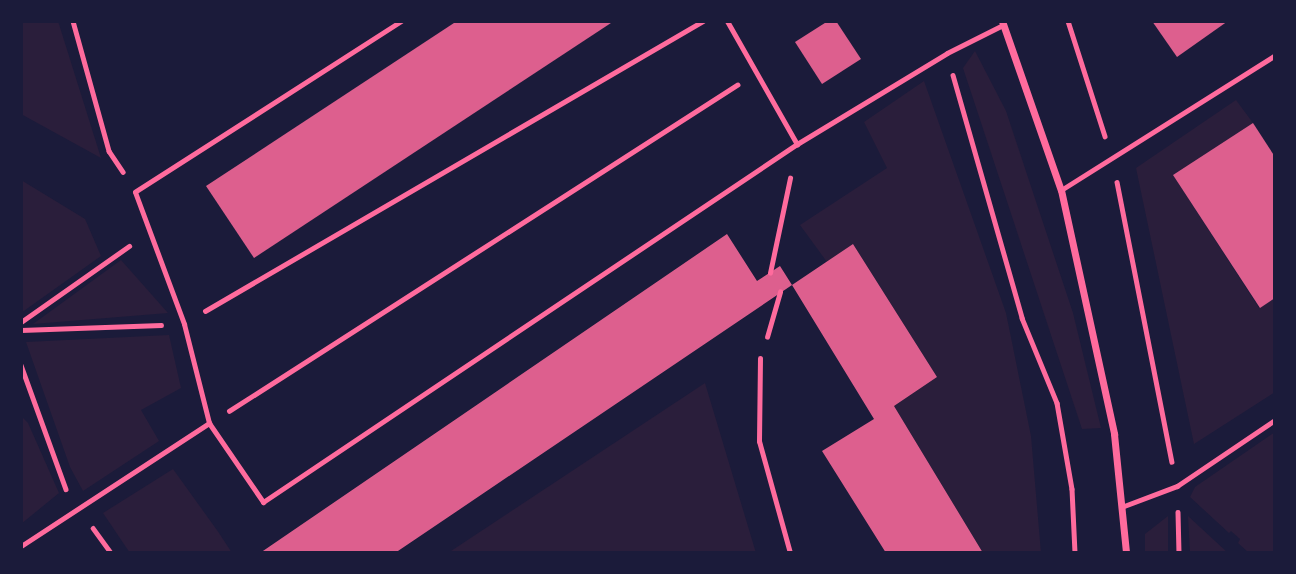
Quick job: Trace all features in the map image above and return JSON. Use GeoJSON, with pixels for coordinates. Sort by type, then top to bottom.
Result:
{"type":"FeatureCollection","features":[{"type":"Feature","properties":{"kind":"street"},"geometry":{"type":"LineString","coordinates":[[1003,23],[1061,190],[1114,434],[1124,506],[1126,553]]}},
{"type":"Feature","properties":{"kind":"lane"},"geometry":{"type":"LineString","coordinates":[[401,21],[135,192],[184,324],[209,423],[263,502],[797,144],[947,53],[1003,23]]}},
{"type":"Feature","properties":{"kind":"lane"},"geometry":{"type":"LineString","coordinates":[[727,21],[797,144]]}},
{"type":"Feature","properties":{"kind":"lane"},"geometry":{"type":"LineString","coordinates":[[1061,190],[1275,55]]}},
{"type":"Feature","properties":{"kind":"lane"},"geometry":{"type":"LineString","coordinates":[[760,358],[759,441],[790,553]]}},
{"type":"Feature","properties":{"kind":"lane"},"geometry":{"type":"LineString","coordinates":[[1124,506],[1177,486],[1275,420]]}},
{"type":"Feature","properties":{"kind":"lane"},"geometry":{"type":"LineString","coordinates":[[21,546],[209,423]]}},
{"type":"Feature","properties":{"kind":"path"},"geometry":{"type":"LineString","coordinates":[[73,21],[109,151],[135,192]]}},
{"type":"Feature","properties":{"kind":"path"},"geometry":{"type":"LineString","coordinates":[[21,330],[184,324],[703,21]]}},
{"type":"Feature","properties":{"kind":"path"},"geometry":{"type":"LineString","coordinates":[[1068,21],[1112,160],[1177,486],[1179,553]]}},
{"type":"Feature","properties":{"kind":"path"},"geometry":{"type":"LineString","coordinates":[[947,53],[1022,318],[1057,403],[1072,489],[1075,553]]}},
{"type":"Feature","properties":{"kind":"path"},"geometry":{"type":"LineString","coordinates":[[209,423],[756,73]]}},
{"type":"Feature","properties":{"kind":"path"},"geometry":{"type":"LineString","coordinates":[[769,273],[797,144]]}},
{"type":"Feature","properties":{"kind":"path"},"geometry":{"type":"LineString","coordinates":[[21,322],[150,231]]}},
{"type":"Feature","properties":{"kind":"path"},"geometry":{"type":"LineString","coordinates":[[760,358],[780,292]]}},
{"type":"Feature","properties":{"kind":"path"},"geometry":{"type":"LineString","coordinates":[[21,365],[61,480],[79,510],[111,553]]}},
{"type":"Feature","properties":{"kind":"shaded area"},"geometry":{"type":"Polygon","coordinates":[[[21,21],[58,21],[101,158],[21,114],[21,21]]]}},
{"type":"Feature","properties":{"kind":"shaded area"},"geometry":{"type":"Polygon","coordinates":[[[975,51],[1006,111],[1073,313],[1101,428],[1082,429],[963,68],[975,51]]]}},
{"type":"Feature","properties":{"kind":"shaded area"},"geometry":{"type":"Polygon","coordinates":[[[924,81],[1006,313],[1031,436],[1041,553],[983,553],[894,406],[937,377],[853,244],[827,262],[800,225],[887,168],[864,122],[924,81]]]}},
{"type":"Feature","properties":{"kind":"shaded area"},"geometry":{"type":"Polygon","coordinates":[[[1236,100],[1253,123],[1173,175],[1259,308],[1275,298],[1275,392],[1194,444],[1136,168],[1236,100]]]}},
{"type":"Feature","properties":{"kind":"shaded area"},"geometry":{"type":"Polygon","coordinates":[[[21,180],[85,219],[101,256],[21,313],[21,180]]]}},
{"type":"Feature","properties":{"kind":"shaded area"},"geometry":{"type":"Polygon","coordinates":[[[121,260],[168,313],[33,324],[121,260]]]}},
{"type":"Feature","properties":{"kind":"shaded area"},"geometry":{"type":"Polygon","coordinates":[[[169,335],[181,388],[141,410],[159,441],[83,491],[70,467],[26,342],[169,335]]]}},
{"type":"Feature","properties":{"kind":"shaded area"},"geometry":{"type":"Polygon","coordinates":[[[705,383],[756,553],[448,553],[705,383]]]}},
{"type":"Feature","properties":{"kind":"shaded area"},"geometry":{"type":"Polygon","coordinates":[[[21,416],[28,423],[59,493],[21,524],[21,416]]]}},
{"type":"Feature","properties":{"kind":"shaded area"},"geometry":{"type":"Polygon","coordinates":[[[1275,432],[1275,553],[1249,553],[1238,543],[1240,539],[1231,531],[1229,533],[1190,497],[1195,487],[1275,432]]]}},
{"type":"Feature","properties":{"kind":"shaded area"},"geometry":{"type":"Polygon","coordinates":[[[173,469],[232,553],[130,553],[103,513],[173,469]]]}},
{"type":"Feature","properties":{"kind":"shaded area"},"geometry":{"type":"Polygon","coordinates":[[[1168,516],[1168,553],[1145,553],[1145,534],[1168,516]]]}},
{"type":"Feature","properties":{"kind":"shaded area"},"geometry":{"type":"Polygon","coordinates":[[[1188,516],[1228,553],[1190,553],[1188,516]]]}},
{"type":"Feature","properties":{"kind":"building"},"geometry":{"type":"Polygon","coordinates":[[[457,21],[614,21],[254,258],[206,186],[457,21]]]}},
{"type":"Feature","properties":{"kind":"building"},"geometry":{"type":"Polygon","coordinates":[[[828,21],[836,21],[861,59],[822,84],[795,42],[828,21]]]}},
{"type":"Feature","properties":{"kind":"building"},"geometry":{"type":"Polygon","coordinates":[[[1152,21],[1228,21],[1177,57],[1152,21]]]}},
{"type":"Feature","properties":{"kind":"building"},"geometry":{"type":"Polygon","coordinates":[[[1253,123],[1275,157],[1275,298],[1260,308],[1173,175],[1253,123]]]}},
{"type":"Feature","properties":{"kind":"building"},"geometry":{"type":"Polygon","coordinates":[[[727,234],[757,281],[780,266],[792,285],[395,553],[260,553],[727,234]]]}},
{"type":"Feature","properties":{"kind":"building"},"geometry":{"type":"Polygon","coordinates":[[[853,244],[937,377],[894,406],[983,553],[886,553],[822,451],[874,419],[792,285],[853,244]]]}}]}
